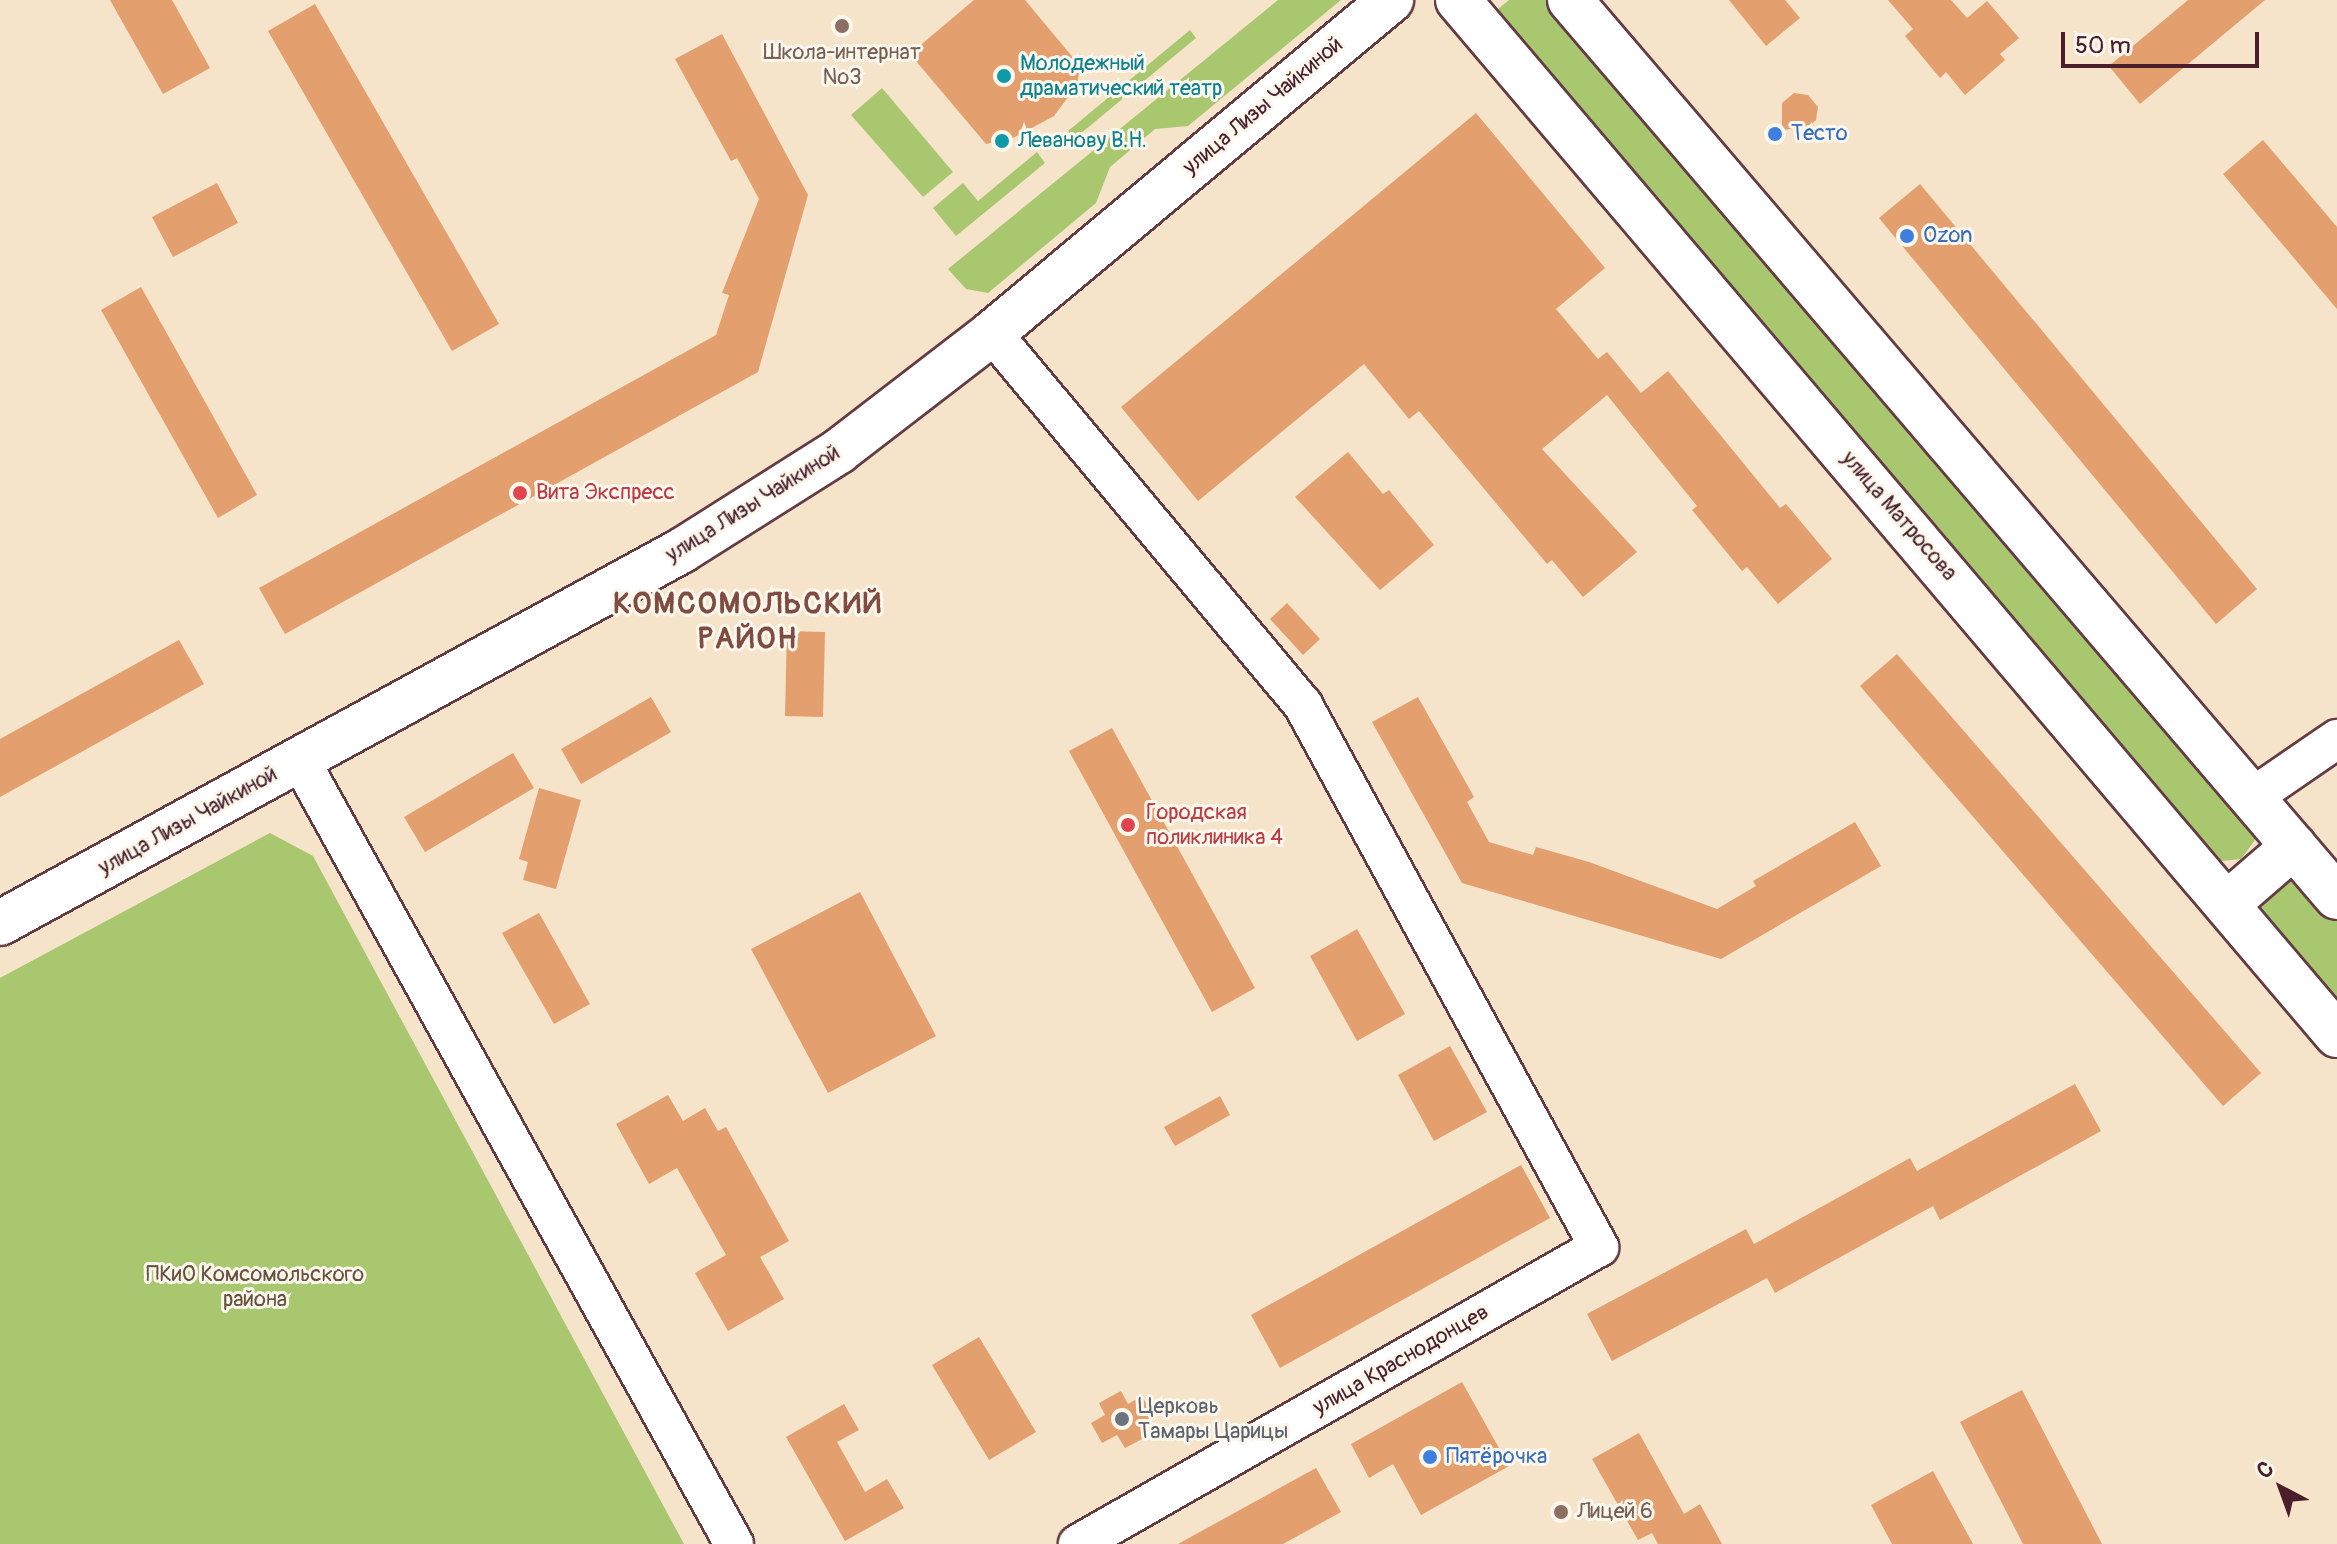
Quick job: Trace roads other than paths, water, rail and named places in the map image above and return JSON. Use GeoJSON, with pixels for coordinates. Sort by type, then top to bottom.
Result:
{"type":"FeatureCollection","features":[{"type":"Feature","properties":{"kind":"main road","name":"улица Лизы Чайкиной"},"geometry":{"type":"LineString","coordinates":[[0,923],[681,551],[839,451],[992,333],[1391,0]]}},
{"type":"Feature","properties":{"kind":"main road","name":"улица Матросова"},"geometry":{"type":"LineString","coordinates":[[1458,0],[2337,1035]]}},
{"type":"Feature","properties":{"kind":"main road"},"geometry":{"type":"LineString","coordinates":[[1570,0],[2254,796],[2337,897]]}},
{"type":"Feature","properties":{"kind":"main road"},"geometry":{"type":"LineString","coordinates":[[2228,903],[2294,846]]}},
{"type":"Feature","properties":{"kind":"street","name":"улица Краснодонцев"},"geometry":{"type":"LineString","coordinates":[[992,333],[1303,705],[1599,1247],[1078,1544]]}},
{"type":"Feature","properties":{"kind":"street"},"geometry":{"type":"LineString","coordinates":[[2254,796],[2337,739]]}},
{"type":"Feature","properties":{"kind":"street"},"geometry":{"type":"LineString","coordinates":[[300,760],[734,1544]]}},
{"type":"Feature","properties":{"kind":"place","name":"Школа-интернат №3"},"geometry":{"type":"Point","coordinates":[842,26]}},
{"type":"Feature","properties":{"kind":"place","name":"Молодежный драматический театр"},"geometry":{"type":"Point","coordinates":[1004,76]}},
{"type":"Feature","properties":{"kind":"place","name":"Тесто"},"geometry":{"type":"Point","coordinates":[1775,134]}},
{"type":"Feature","properties":{"kind":"place","name":"Леванову В.Н."},"geometry":{"type":"Point","coordinates":[1002,141]}},
{"type":"Feature","properties":{"kind":"place","name":"Ozon"},"geometry":{"type":"Point","coordinates":[1907,236]}},
{"type":"Feature","properties":{"kind":"place","name":"Вита Экспресс"},"geometry":{"type":"Point","coordinates":[520,493]}},
{"type":"Feature","properties":{"kind":"place","name":"Городская поликлиника 4"},"geometry":{"type":"Point","coordinates":[1128,825]}},
{"type":"Feature","properties":{"kind":"place","name":"Церковь Тамары Царицы"},"geometry":{"type":"Point","coordinates":[1122,1419]}},
{"type":"Feature","properties":{"kind":"place","name":"Пятёрочка"},"geometry":{"type":"Point","coordinates":[1430,1457]}},
{"type":"Feature","properties":{"kind":"place","name":"Лицей 6"},"geometry":{"type":"Point","coordinates":[1561,1512]}},
{"type":"Feature","properties":{"kind":"district","name":"КОМСОМОЛЬСКИЙ РАЙОН"},"geometry":{"type":"Point","coordinates":[748,621]}},
{"type":"Feature","properties":{"kind":"park label","name":"ПКиО Комсомольского района"},"geometry":{"type":"Point","coordinates":[255,1286]}}]}
